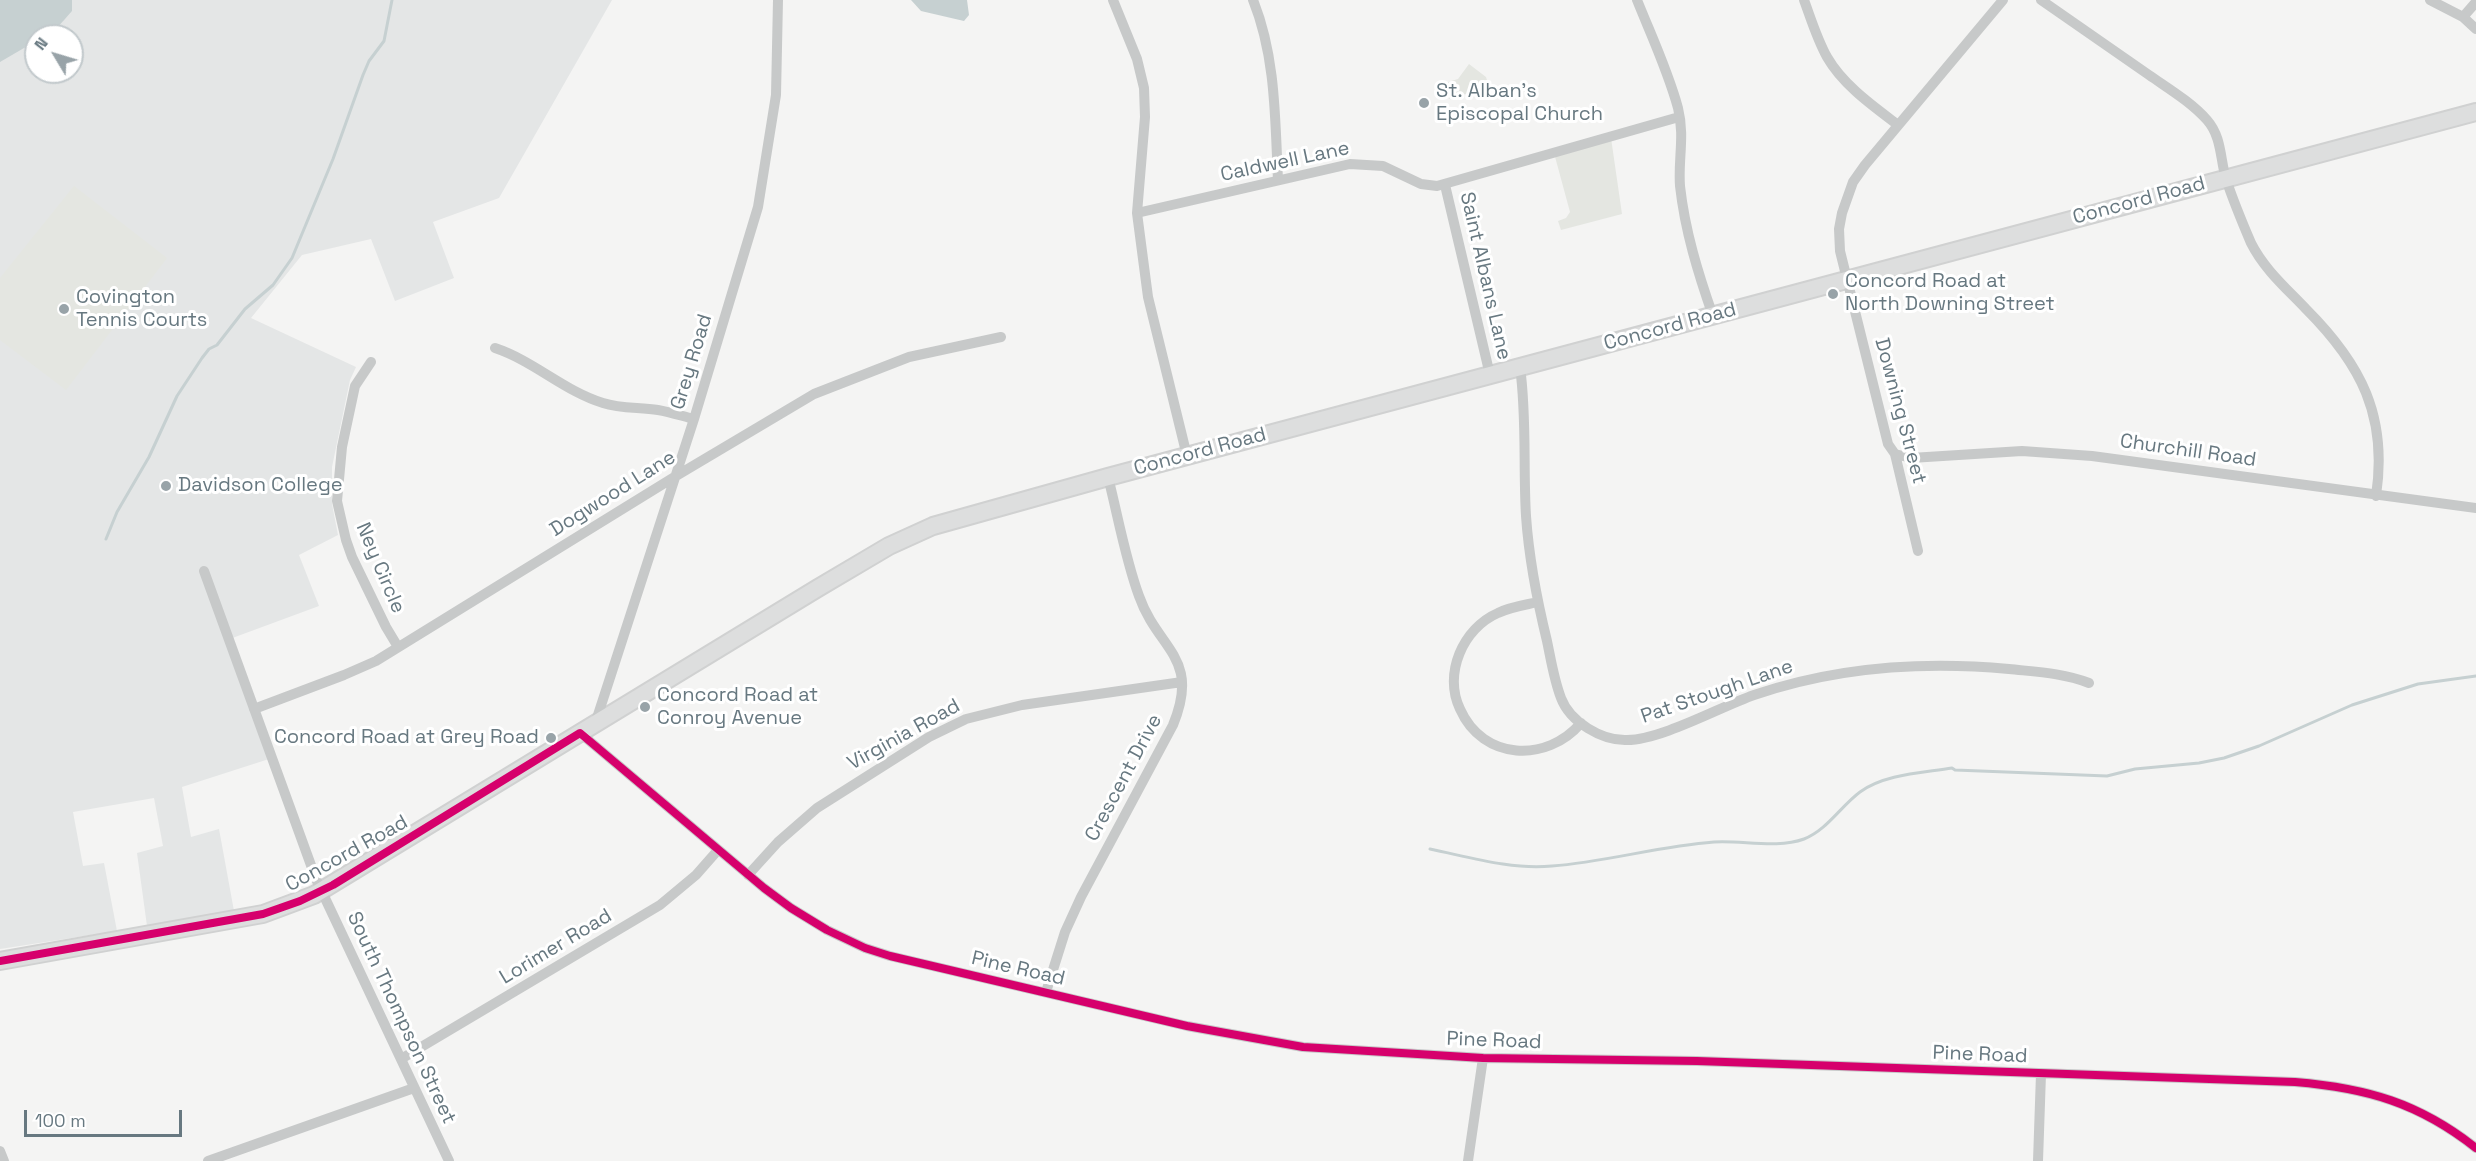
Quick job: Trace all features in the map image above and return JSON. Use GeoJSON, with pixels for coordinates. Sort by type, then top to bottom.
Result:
{"type":"FeatureCollection","features":[{"type":"Feature","properties":{"kind":"main road","name":"Concord Road"},"geometry":{"type":"LineString","coordinates":[[0,961],[263,914],[300,902],[322,891],[818,588],[912,534],[933,526],[1108,477],[2476,112]]}},
{"type":"Feature","properties":{"kind":"street","name":"Grey Road"},"geometry":{"type":"LineString","coordinates":[[594,724],[676,476],[751,231],[764,178],[776,95],[778,0]]}},
{"type":"Feature","properties":{"kind":"street"},"geometry":{"type":"LineString","coordinates":[[1113,0],[1137,59],[1144,88],[1145,117],[1137,213],[1148,297],[1187,456]]}},
{"type":"Feature","properties":{"kind":"street"},"geometry":{"type":"LineString","coordinates":[[1253,0],[1269,53],[1278,180]]}},
{"type":"Feature","properties":{"kind":"street"},"geometry":{"type":"LineString","coordinates":[[1637,0],[1670,84],[1679,117],[1683,144],[1680,178],[1682,201],[1696,265],[1713,316]]}},
{"type":"Feature","properties":{"kind":"street"},"geometry":{"type":"LineString","coordinates":[[1804,0],[1820,44],[1835,68],[1854,88],[1898,125]]}},
{"type":"Feature","properties":{"kind":"street","name":"Downing Street"},"geometry":{"type":"LineString","coordinates":[[1918,551],[1895,454],[1887,444],[1846,280],[1839,230],[1847,195],[1859,174],[2003,0]]}},
{"type":"Feature","properties":{"kind":"street"},"geometry":{"type":"LineString","coordinates":[[2041,0],[2200,113],[2212,128],[2218,140],[2226,178],[2259,257],[2269,272],[2341,347],[2366,389],[2378,433],[2380,457],[2376,496]]}},
{"type":"Feature","properties":{"kind":"street"},"geometry":{"type":"LineString","coordinates":[[2430,0],[2463,17],[2476,29]]}},
{"type":"Feature","properties":{"kind":"street"},"geometry":{"type":"LineString","coordinates":[[2463,17],[2476,2]]}},
{"type":"Feature","properties":{"kind":"street","name":"Caldwell Lane"},"geometry":{"type":"LineString","coordinates":[[1137,213],[1361,163],[1383,166],[1427,186],[1445,185],[1679,117]]}},
{"type":"Feature","properties":{"kind":"street","name":"Saint Albans Lane"},"geometry":{"type":"LineString","coordinates":[[1445,185],[1490,375]]}},
{"type":"Feature","properties":{"kind":"street","name":"Dogwood Lane"},"geometry":{"type":"LineString","coordinates":[[254,709],[363,668],[676,476],[831,386],[909,357],[1000,337]]}},
{"type":"Feature","properties":{"kind":"street"},"geometry":{"type":"LineString","coordinates":[[495,348],[514,355],[576,392],[602,403],[656,410],[694,419]]}},
{"type":"Feature","properties":{"kind":"street","name":"Ney Circle"},"geometry":{"type":"LineString","coordinates":[[370,362],[355,387],[342,447],[338,501],[352,557],[398,647]]}},
{"type":"Feature","properties":{"kind":"street","name":"Pat Stough Lane"},"geometry":{"type":"LineString","coordinates":[[1520,367],[1526,424],[1526,514],[1538,602],[1558,691],[1562,702],[1581,723],[1608,737],[1638,739],[1649,737],[1754,695],[1795,682],[1900,666],[1972,666],[2065,675],[2089,683]]}},
{"type":"Feature","properties":{"kind":"street","name":"Churchill Road"},"geometry":{"type":"LineString","coordinates":[[1895,454],[1911,458],[2022,451],[2092,456],[2476,508]]}},
{"type":"Feature","properties":{"kind":"street","name":"Crescent Drive"},"geometry":{"type":"LineString","coordinates":[[1046,992],[1065,932],[1081,897],[1180,709],[1182,682],[1175,654],[1153,623],[1138,595],[1108,477]]}},
{"type":"Feature","properties":{"kind":"street","name":"South Thompson Street"},"geometry":{"type":"LineString","coordinates":[[204,570],[322,891],[448,1161]]}},
{"type":"Feature","properties":{"kind":"street"},"geometry":{"type":"LineString","coordinates":[[1538,602],[1498,613],[1476,628],[1466,639],[1459,653],[1455,675],[1456,698],[1460,711],[1470,726],[1480,734],[1497,745],[1516,751],[1541,750],[1557,744],[1565,740],[1581,723]]}},
{"type":"Feature","properties":{"kind":"street","name":"Virginia Road"},"geometry":{"type":"LineString","coordinates":[[748,875],[778,842],[817,808],[929,737],[966,719],[1022,705],[1182,682]]}},
{"type":"Feature","properties":{"kind":"street","name":"Pine Road"},"geometry":{"type":"LineString","coordinates":[[580,733],[748,875],[810,921],[837,936],[865,948],[1186,1026],[1292,1046],[1483,1058],[1697,1061],[2336,1085],[2376,1095],[2411,1108],[2438,1121],[2476,1148]]}},
{"type":"Feature","properties":{"kind":"street","name":"Lorimer Road"},"geometry":{"type":"LineString","coordinates":[[401,1059],[660,905],[696,875],[718,850]]}},
{"type":"Feature","properties":{"kind":"street"},"geometry":{"type":"LineString","coordinates":[[1468,1161],[1483,1058]]}},
{"type":"Feature","properties":{"kind":"street"},"geometry":{"type":"LineString","coordinates":[[2038,1161],[2041,1074]]}},
{"type":"Feature","properties":{"kind":"street"},"geometry":{"type":"LineString","coordinates":[[208,1161],[414,1088]]}},
{"type":"Feature","properties":{"kind":"street"},"geometry":{"type":"LineString","coordinates":[[0,1151],[4,1161]]}},
{"type":"Feature","properties":{"kind":"shaded area","name":"Davidson College"},"geometry":{"type":"Polygon","coordinates":[[[0,0],[612,0],[499,198],[433,222],[454,278],[395,301],[371,239],[302,255],[251,318],[356,367],[350,380],[332,467],[332,504],[338,535],[299,555],[319,606],[227,640],[269,759],[182,787],[191,837],[219,829],[234,911],[147,926],[137,853],[163,846],[154,798],[73,812],[83,866],[104,863],[117,931],[0,949],[0,0]]]}},
{"type":"Feature","properties":{"kind":"shaded area"},"geometry":{"type":"Polygon","coordinates":[[[0,0],[72,0],[72,11],[60,24],[24,24],[24,48],[0,62],[0,0]]]}},
{"type":"Feature","properties":{"kind":"shaded area"},"geometry":{"type":"Polygon","coordinates":[[[911,0],[967,0],[969,15],[964,21],[921,11],[911,0]]]}},
{"type":"Feature","properties":{"kind":"shaded area"},"geometry":{"type":"Polygon","coordinates":[[[1469,64],[1486,77],[1489,87],[1449,99],[1445,83],[1458,79],[1469,64]]]}},
{"type":"Feature","properties":{"kind":"shaded area"},"geometry":{"type":"Polygon","coordinates":[[[1611,138],[1622,214],[1561,230],[1558,221],[1566,218],[1570,212],[1554,153],[1611,138]]]}},
{"type":"Feature","properties":{"kind":"shaded area","name":"Covington Tennis Courts"},"geometry":{"type":"Polygon","coordinates":[[[74,186],[167,258],[66,390],[0,340],[0,278],[74,186]]]}},
{"type":"Feature","properties":{"kind":"waterway"},"geometry":{"type":"LineString","coordinates":[[106,539],[117,512],[149,457],[177,396],[202,358],[209,349],[217,345],[245,309],[273,285],[292,258],[333,159],[363,75],[369,61],[384,41],[392,0]]}},
{"type":"Feature","properties":{"kind":"waterway"},"geometry":{"type":"LineString","coordinates":[[1430,849],[1490,862],[1537,867],[1572,864],[1714,842],[1771,844],[1794,842],[1820,830],[1860,792],[1892,778],[1952,768],[1955,770],[2107,776],[2135,769],[2199,763],[2224,758],[2259,746],[2352,705],[2418,684],[2476,676]]}},
{"type":"Feature","properties":{"kind":"cycle path"},"geometry":{"type":"LineString","coordinates":[[0,961],[263,914],[300,901],[333,885],[580,733],[764,888],[827,930],[865,948],[890,956],[1187,1026],[1303,1047],[1483,1058],[1697,1061],[2295,1082],[2346,1089],[2391,1100],[2434,1120],[2476,1148]]}},
{"type":"Feature","properties":{"kind":"place","name":"St. Alban's Episcopal Church"},"geometry":{"type":"Point","coordinates":[1424,103]}},
{"type":"Feature","properties":{"kind":"place","name":"Concord Road at North Downing Street"},"geometry":{"type":"Point","coordinates":[1833,294]}},
{"type":"Feature","properties":{"kind":"place","name":"Covington Tennis Courts"},"geometry":{"type":"Point","coordinates":[64,309]}},
{"type":"Feature","properties":{"kind":"place","name":"Davidson College"},"geometry":{"type":"Point","coordinates":[166,486]}},
{"type":"Feature","properties":{"kind":"place","name":"Concord Road at Conroy Avenue"},"geometry":{"type":"Point","coordinates":[645,707]}},
{"type":"Feature","properties":{"kind":"place","name":"Concord Road at Grey Road"},"geometry":{"type":"Point","coordinates":[551,738]}}]}
